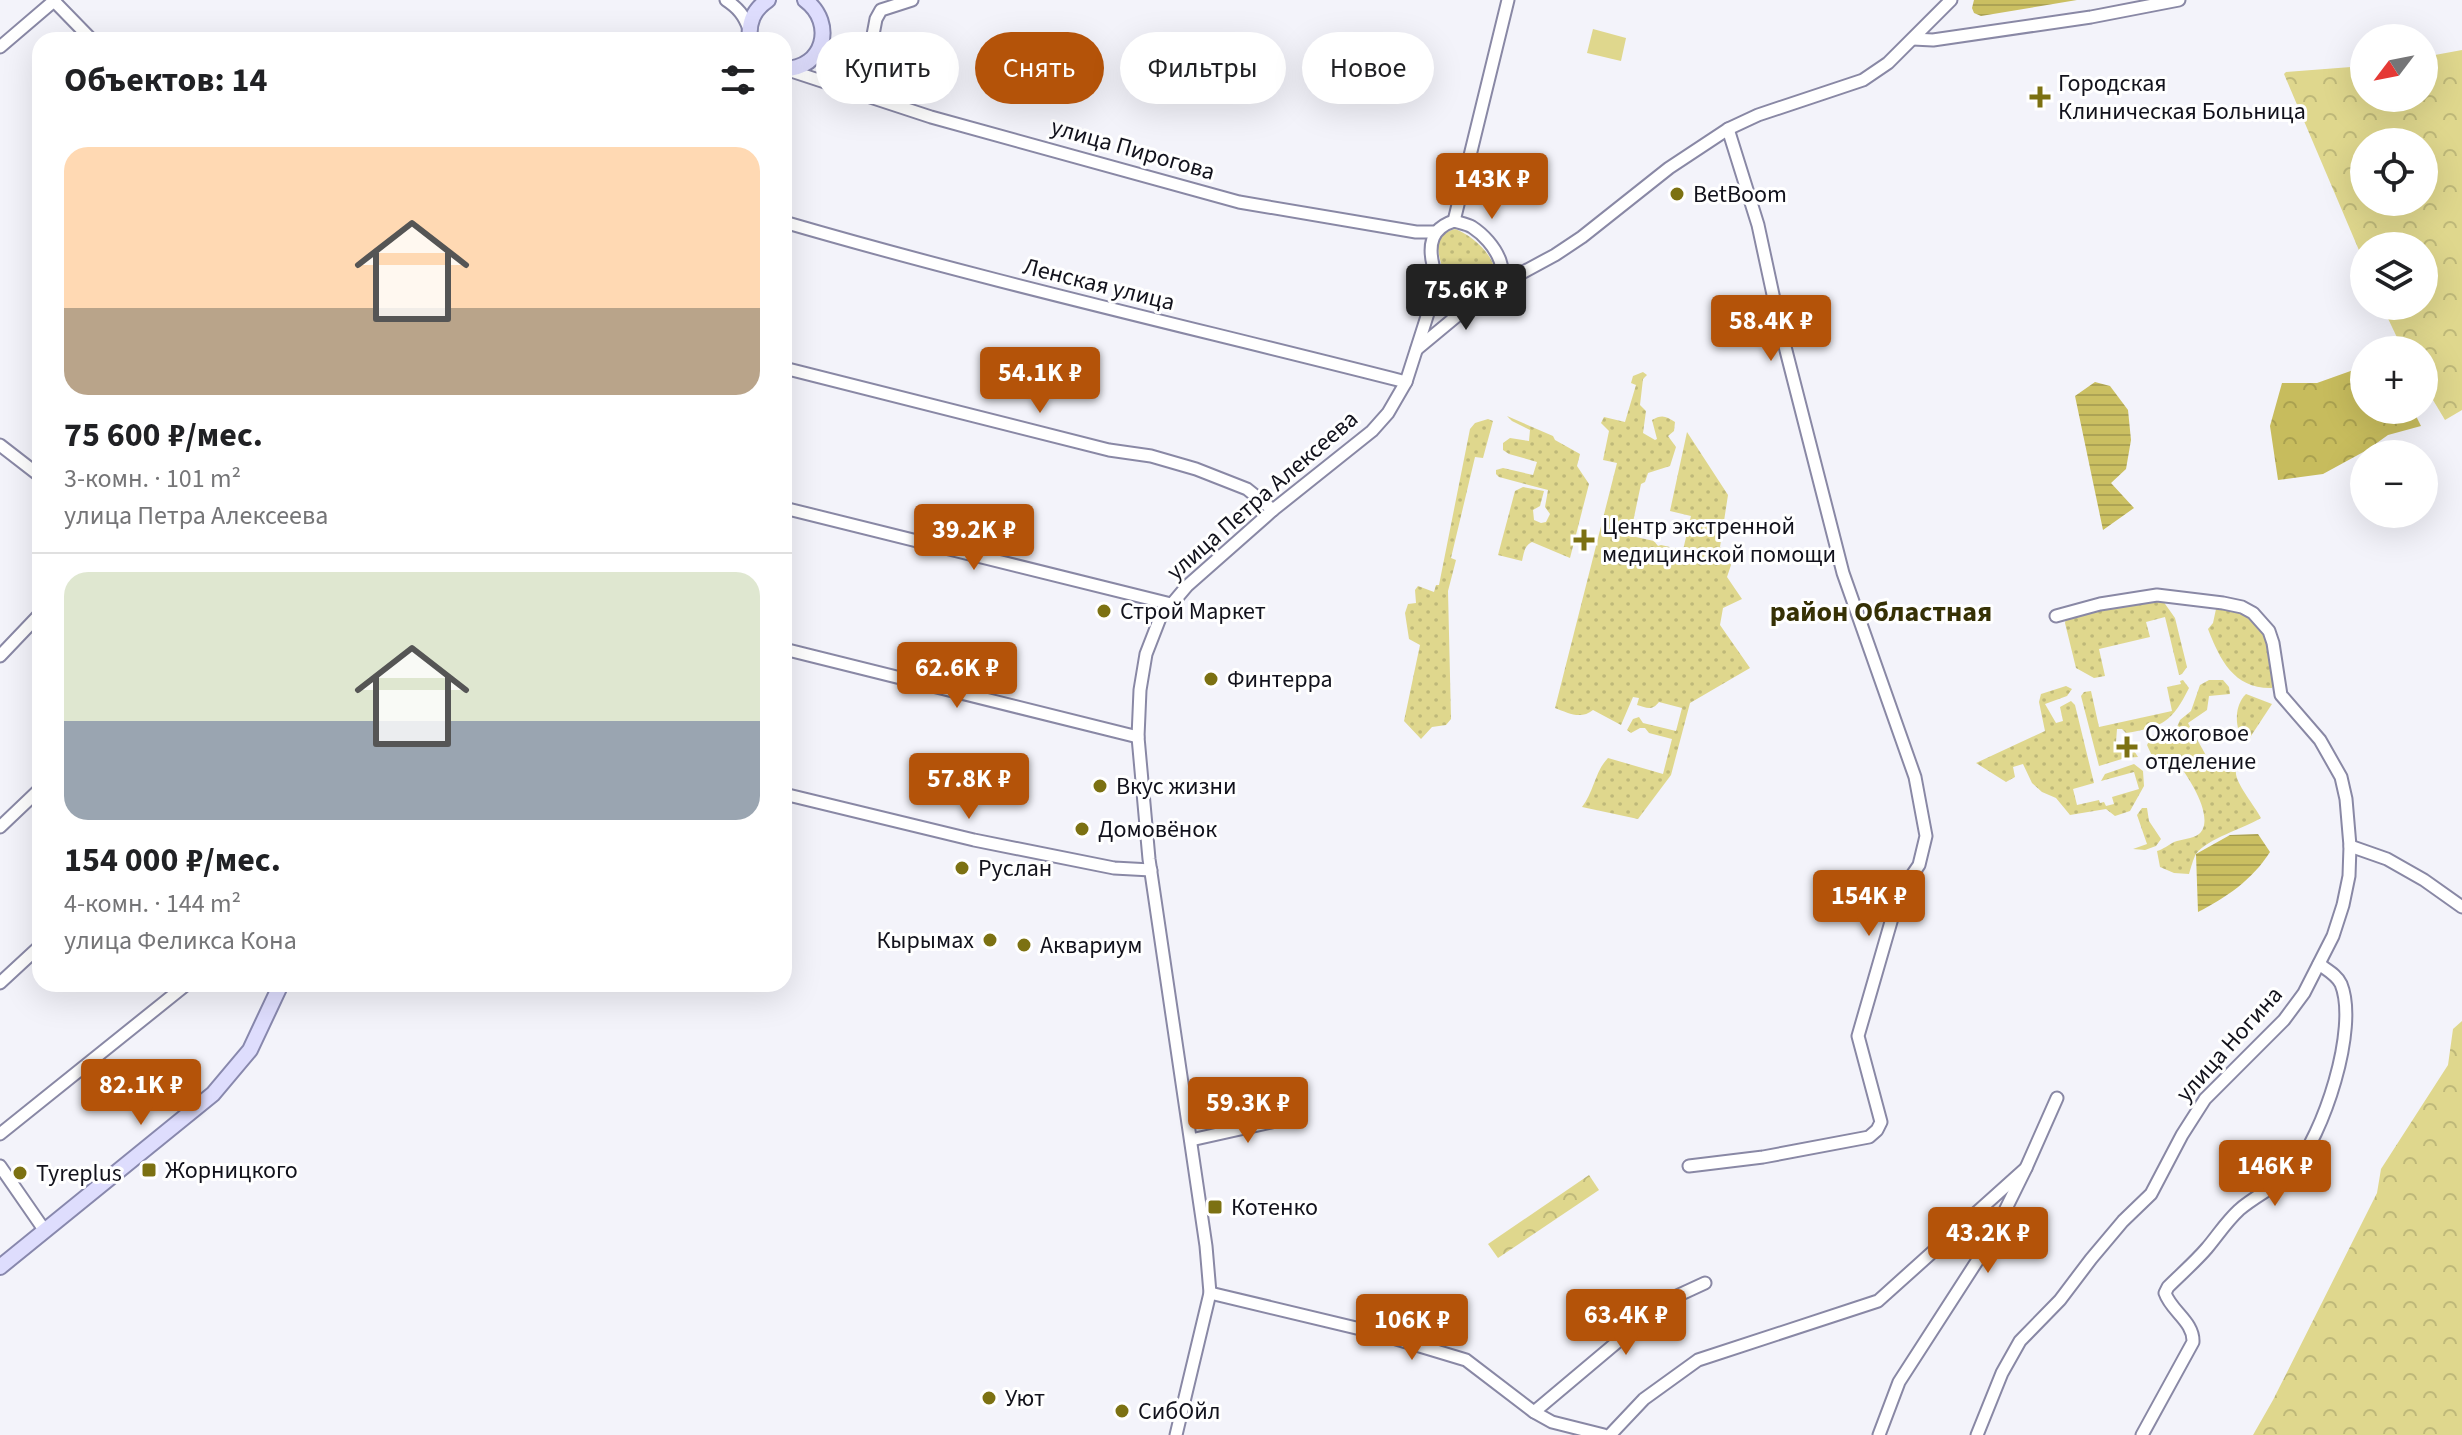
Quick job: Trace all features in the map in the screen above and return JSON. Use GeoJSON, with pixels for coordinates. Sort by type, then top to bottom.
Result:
{"type":"FeatureCollection","features":[{"type":"Feature","properties":{"kind":"main road"},"geometry":{"type":"LineString","coordinates":[[805,0],[822,23],[822,32]]}},
{"type":"Feature","properties":{"kind":"main road"},"geometry":{"type":"LineString","coordinates":[[751,32],[756,10],[763,1]]}},
{"type":"Feature","properties":{"kind":"main road"},"geometry":{"type":"LineString","coordinates":[[792,68],[801,66],[816,53]]}},
{"type":"Feature","properties":{"kind":"main road"},"geometry":{"type":"LineString","coordinates":[[0,1267],[222,1084],[258,1036],[277,992]]}},
{"type":"Feature","properties":{"kind":"street"},"geometry":{"type":"LineString","coordinates":[[0,47],[54,0],[84,32]]}},
{"type":"Feature","properties":{"kind":"street"},"geometry":{"type":"LineString","coordinates":[[726,0],[745,17],[749,32]]}},
{"type":"Feature","properties":{"kind":"street"},"geometry":{"type":"LineString","coordinates":[[874,32],[881,10],[912,0]]}},
{"type":"Feature","properties":{"kind":"street"},"geometry":{"type":"LineString","coordinates":[[1454,221],[1508,0]]}},
{"type":"Feature","properties":{"kind":"street"},"geometry":{"type":"LineString","coordinates":[[1417,350],[1470,305],[1493,295],[1501,284],[1582,237],[1669,168],[1728,129],[1758,115],[1863,80],[1888,63],[1951,0]]}},
{"type":"Feature","properties":{"kind":"street"},"geometry":{"type":"LineString","coordinates":[[1913,39],[1933,40],[2077,19],[2179,0]]}},
{"type":"Feature","properties":{"kind":"street","name":"улица Пирогова"},"geometry":{"type":"LineString","coordinates":[[792,71],[816,79]]}},
{"type":"Feature","properties":{"kind":"street","name":"улица Пирогова"},"geometry":{"type":"LineString","coordinates":[[894,104],[1239,202],[1416,232],[1436,232]]}},
{"type":"Feature","properties":{"kind":"street"},"geometry":{"type":"LineString","coordinates":[[1689,1166],[1809,1149],[1869,1137],[1877,1130],[1881,1122],[1858,1036],[1899,894],[1919,865],[1926,836],[1915,777],[1843,573],[1780,327],[1758,225],[1728,129]]}},
{"type":"Feature","properties":{"kind":"street"},"geometry":{"type":"LineString","coordinates":[[1429,250],[1436,232],[1444,224],[1454,221],[1470,226],[1481,235],[1513,270],[1524,271]]}},
{"type":"Feature","properties":{"kind":"street","name":"Ленская улица"},"geometry":{"type":"LineString","coordinates":[[792,224],[1054,296],[1406,382]]}},
{"type":"Feature","properties":{"kind":"street"},"geometry":{"type":"LineString","coordinates":[[1416,232],[1429,250],[1437,285],[1448,298],[1470,305]]}},
{"type":"Feature","properties":{"kind":"street"},"geometry":{"type":"LineString","coordinates":[[1501,260],[1501,284]]}},
{"type":"Feature","properties":{"kind":"street","name":"улица Петра Алексеева"},"geometry":{"type":"LineString","coordinates":[[1176,1435],[1210,1293],[1206,1246],[1151,870],[1138,737],[1140,690],[1146,654],[1160,618],[1187,586],[1273,510],[1372,431],[1388,413],[1406,382],[1437,285]]}},
{"type":"Feature","properties":{"kind":"street"},"geometry":{"type":"LineString","coordinates":[[792,370],[1196,469],[1247,489],[1273,510]]}},
{"type":"Feature","properties":{"kind":"street"},"geometry":{"type":"LineString","coordinates":[[0,445],[32,470]]}},
{"type":"Feature","properties":{"kind":"street"},"geometry":{"type":"LineString","coordinates":[[792,510],[1171,604]]}},
{"type":"Feature","properties":{"kind":"street","name":"улица Ногина"},"geometry":{"type":"LineString","coordinates":[[1977,1435],[2002,1373],[2020,1341],[2060,1300],[2123,1221],[2151,1194],[2205,1099],[2284,1020],[2304,993],[2333,936],[2349,876],[2350,846],[2341,777],[2320,740],[2281,695],[2269,631],[2253,613],[2223,603],[2157,595],[2100,604],[2056,616]]}},
{"type":"Feature","properties":{"kind":"street"},"geometry":{"type":"LineString","coordinates":[[0,656],[32,622]]}},
{"type":"Feature","properties":{"kind":"street"},"geometry":{"type":"LineString","coordinates":[[792,651],[1138,737]]}},
{"type":"Feature","properties":{"kind":"street"},"geometry":{"type":"LineString","coordinates":[[792,796],[974,840],[1114,868],[1151,870]]}},
{"type":"Feature","properties":{"kind":"street"},"geometry":{"type":"LineString","coordinates":[[0,827],[32,797]]}},
{"type":"Feature","properties":{"kind":"street"},"geometry":{"type":"LineString","coordinates":[[2350,846],[2387,859],[2462,907]]}},
{"type":"Feature","properties":{"kind":"street"},"geometry":{"type":"LineString","coordinates":[[0,983],[32,953]]}},
{"type":"Feature","properties":{"kind":"street"},"geometry":{"type":"LineString","coordinates":[[2142,1435],[2193,1342],[2191,1329],[2168,1301],[2165,1293],[2168,1287],[2206,1249],[2227,1221],[2269,1191],[2293,1169],[2325,1116],[2345,1032],[2345,1011],[2340,982],[2319,964]]}},
{"type":"Feature","properties":{"kind":"street"},"geometry":{"type":"LineString","coordinates":[[0,1134],[177,992]]}},
{"type":"Feature","properties":{"kind":"street"},"geometry":{"type":"LineString","coordinates":[[1879,1435],[1899,1382],[1990,1241],[2057,1098]]}},
{"type":"Feature","properties":{"kind":"street"},"geometry":{"type":"LineString","coordinates":[[1191,1140],[1298,1116]]}},
{"type":"Feature","properties":{"kind":"street"},"geometry":{"type":"LineString","coordinates":[[0,1166],[45,1231]]}},
{"type":"Feature","properties":{"kind":"street"},"geometry":{"type":"LineString","coordinates":[[1610,1435],[1644,1399],[1698,1360],[1878,1301],[2026,1168]]}},
{"type":"Feature","properties":{"kind":"street"},"geometry":{"type":"LineString","coordinates":[[1534,1412],[1666,1301],[1705,1283]]}},
{"type":"Feature","properties":{"kind":"street"},"geometry":{"type":"LineString","coordinates":[[1210,1293],[1373,1332],[1466,1360],[1534,1412],[1552,1422],[1604,1435]]}},
{"type":"Feature","properties":{"kind":"green space"},"geometry":{"type":"Polygon","coordinates":[[[1593,29],[1626,38],[1621,61],[1587,53],[1593,29]]]}},
{"type":"Feature","properties":{"kind":"green space"},"geometry":{"type":"Polygon","coordinates":[[[2462,50],[2462,410],[2445,420],[2438,408],[2438,336],[2396,336],[2389,320],[2438,320],[2438,232],[2351,232],[2284,74],[2350,67],[2350,112],[2438,112],[2438,54],[2462,50]]]}},
{"type":"Feature","properties":{"kind":"green space"},"geometry":{"type":"Polygon","coordinates":[[[1455,229],[1482,247],[1494,266],[1495,275],[1491,284],[1473,296],[1466,297],[1454,291],[1443,271],[1439,242],[1444,234],[1455,229]]]}},
{"type":"Feature","properties":{"kind":"green space"},"geometry":{"type":"Polygon","coordinates":[[[2350,371],[2350,424],[2421,426],[2388,435],[2381,440],[2350,440],[2350,459],[2323,474],[2278,480],[2270,426],[2282,383],[2317,383],[2350,371]]]}},
{"type":"Feature","properties":{"kind":"green space"},"geometry":{"type":"Polygon","coordinates":[[[1643,372],[1647,375],[1643,379],[1640,405],[1646,411],[1643,433],[1657,439],[1652,420],[1666,417],[1675,422],[1674,431],[1668,436],[1676,447],[1670,466],[1648,473],[1641,484],[1633,522],[1627,519],[1620,522],[1620,527],[1627,535],[1654,541],[1658,546],[1683,550],[1691,516],[1670,511],[1687,432],[1728,495],[1720,547],[1731,565],[1727,577],[1742,599],[1723,608],[1720,625],[1750,668],[1690,703],[1671,775],[1638,819],[1582,807],[1608,758],[1663,774],[1672,739],[1649,733],[1645,728],[1631,733],[1627,730],[1633,719],[1639,717],[1643,723],[1676,731],[1682,708],[1659,702],[1647,708],[1637,705],[1639,698],[1633,697],[1621,725],[1593,710],[1579,715],[1555,708],[1617,463],[1603,460],[1609,431],[1601,423],[1604,417],[1625,422],[1636,385],[1631,383],[1633,376],[1643,372]]]}},
{"type":"Feature","properties":{"kind":"green space"},"geometry":{"type":"Polygon","coordinates":[[[1507,416],[1553,436],[1580,454],[1577,466],[1589,484],[1570,558],[1532,542],[1526,548],[1522,561],[1498,555],[1515,491],[1523,487],[1544,491],[1540,506],[1533,510],[1534,520],[1546,522],[1550,514],[1545,507],[1548,490],[1496,474],[1496,470],[1503,468],[1533,475],[1537,462],[1503,450],[1503,443],[1510,438],[1529,441],[1530,430],[1507,416]]]}},
{"type":"Feature","properties":{"kind":"green space"},"geometry":{"type":"Polygon","coordinates":[[[1488,419],[1493,421],[1483,458],[1475,457],[1451,558],[1456,560],[1448,591],[1451,719],[1446,725],[1432,727],[1421,739],[1404,721],[1420,645],[1409,639],[1405,613],[1408,604],[1416,603],[1415,590],[1418,586],[1434,592],[1436,585],[1439,585],[1470,429],[1475,423],[1488,419]]]}},
{"type":"Feature","properties":{"kind":"green space"},"geometry":{"type":"Polygon","coordinates":[[[2163,601],[2175,618],[2187,667],[2182,674],[2179,675],[2165,617],[2146,622],[2150,637],[2099,649],[2105,676],[2094,678],[2076,668],[2066,618],[2133,602],[2163,601]]]}},
{"type":"Feature","properties":{"kind":"green space"},"geometry":{"type":"Polygon","coordinates":[[[2216,609],[2249,616],[2261,627],[2271,656],[2272,688],[2248,684],[2224,662],[2208,629],[2213,623],[2216,609]]]}},
{"type":"Feature","properties":{"kind":"green space"},"geometry":{"type":"Polygon","coordinates":[[[2183,680],[2189,688],[2177,709],[2165,721],[2126,733],[2117,729],[2116,742],[2131,746],[2138,757],[2099,766],[2081,696],[2084,692],[2091,691],[2099,727],[2172,711],[2167,687],[2181,684],[2183,680]]]}},
{"type":"Feature","properties":{"kind":"green space"},"geometry":{"type":"Polygon","coordinates":[[[2209,680],[2223,680],[2230,694],[2209,696],[2207,710],[2188,723],[2214,770],[2241,758],[2236,767],[2236,776],[2261,818],[2202,848],[2195,856],[2189,874],[2174,873],[2160,867],[2157,851],[2199,834],[2203,827],[2203,809],[2178,764],[2158,761],[2147,745],[2152,736],[2177,727],[2191,711],[2200,685],[2209,680]]]}},
{"type":"Feature","properties":{"kind":"green space"},"geometry":{"type":"Polygon","coordinates":[[[2066,686],[2072,689],[2067,696],[2045,704],[2056,723],[2063,721],[2060,707],[2071,701],[2075,705],[2094,783],[2073,789],[2077,805],[2099,800],[2106,806],[2114,804],[2112,797],[2139,789],[2134,772],[2101,781],[2105,774],[2134,764],[2143,771],[2144,786],[2130,811],[2115,816],[2106,809],[2070,815],[2056,798],[2032,783],[2023,764],[2013,767],[2015,777],[2006,782],[1976,763],[2045,731],[2039,702],[2041,694],[2066,686]]]}},
{"type":"Feature","properties":{"kind":"green space"},"geometry":{"type":"Polygon","coordinates":[[[2246,694],[2272,704],[2247,742],[2242,740],[2237,722],[2239,704],[2246,694]]]}},
{"type":"Feature","properties":{"kind":"green space"},"geometry":{"type":"Polygon","coordinates":[[[2142,808],[2147,808],[2149,821],[2161,839],[2156,846],[2145,850],[2133,849],[2147,844],[2137,815],[2142,808]]]}},
{"type":"Feature","properties":{"kind":"green space"},"geometry":{"type":"Polygon","coordinates":[[[2462,1021],[2462,1435],[2253,1435],[2377,1193],[2381,1169],[2448,1065],[2453,1029],[2462,1021]]]}},
{"type":"Feature","properties":{"kind":"green space"},"geometry":{"type":"Polygon","coordinates":[[[1589,1175],[1599,1190],[1498,1258],[1488,1244],[1589,1175]]]}},
{"type":"Feature","properties":{"kind":"shaded area"},"geometry":{"type":"Polygon","coordinates":[[[1974,0],[2077,0],[1981,16],[1974,13],[1974,0]]]}},
{"type":"Feature","properties":{"kind":"shaded area"},"geometry":{"type":"Polygon","coordinates":[[[2095,382],[2110,386],[2128,410],[2131,440],[2126,469],[2111,483],[2134,508],[2103,530],[2075,396],[2095,382]]]}},
{"type":"Feature","properties":{"kind":"shaded area"},"geometry":{"type":"Polygon","coordinates":[[[2258,834],[2270,852],[2263,862],[2238,887],[2198,912],[2196,854],[2230,835],[2258,834]]]}},
{"type":"Feature","properties":{"kind":"place","name":"Городская Клиническая Больница"},"geometry":{"type":"Point","coordinates":[2040,97]}},
{"type":"Feature","properties":{"kind":"place","name":"BetBoom"},"geometry":{"type":"Point","coordinates":[1677,194]}},
{"type":"Feature","properties":{"kind":"place","name":"Центр экстренной медицинской помощи"},"geometry":{"type":"Point","coordinates":[1584,540]}},
{"type":"Feature","properties":{"kind":"place","name":"Строй Маркет"},"geometry":{"type":"Point","coordinates":[1104,611]}},
{"type":"Feature","properties":{"kind":"place","name":"Финтерра"},"geometry":{"type":"Point","coordinates":[1211,679]}},
{"type":"Feature","properties":{"kind":"place","name":"Ожоговое отделение"},"geometry":{"type":"Point","coordinates":[2127,747]}},
{"type":"Feature","properties":{"kind":"place","name":"Вкус жизни"},"geometry":{"type":"Point","coordinates":[1100,786]}},
{"type":"Feature","properties":{"kind":"place","name":"Домовёнок"},"geometry":{"type":"Point","coordinates":[1082,829]}},
{"type":"Feature","properties":{"kind":"place","name":"Руслан"},"geometry":{"type":"Point","coordinates":[962,868]}},
{"type":"Feature","properties":{"kind":"place","name":"Кырымах"},"geometry":{"type":"Point","coordinates":[990,940]}},
{"type":"Feature","properties":{"kind":"place","name":"Аквариум"},"geometry":{"type":"Point","coordinates":[1024,945]}},
{"type":"Feature","properties":{"kind":"place","name":"Жорницкого"},"geometry":{"type":"Point","coordinates":[149,1170]}},
{"type":"Feature","properties":{"kind":"place","name":"Tyreplus"},"geometry":{"type":"Point","coordinates":[20,1173]}},
{"type":"Feature","properties":{"kind":"place","name":"Котенко"},"geometry":{"type":"Point","coordinates":[1215,1207]}},
{"type":"Feature","properties":{"kind":"place","name":"Уют"},"geometry":{"type":"Point","coordinates":[989,1398]}},
{"type":"Feature","properties":{"kind":"place","name":"СибОйл"},"geometry":{"type":"Point","coordinates":[1122,1411]}},
{"type":"Feature","properties":{"kind":"district","name":"район Областная"},"geometry":{"type":"Point","coordinates":[1881,611]}}]}
